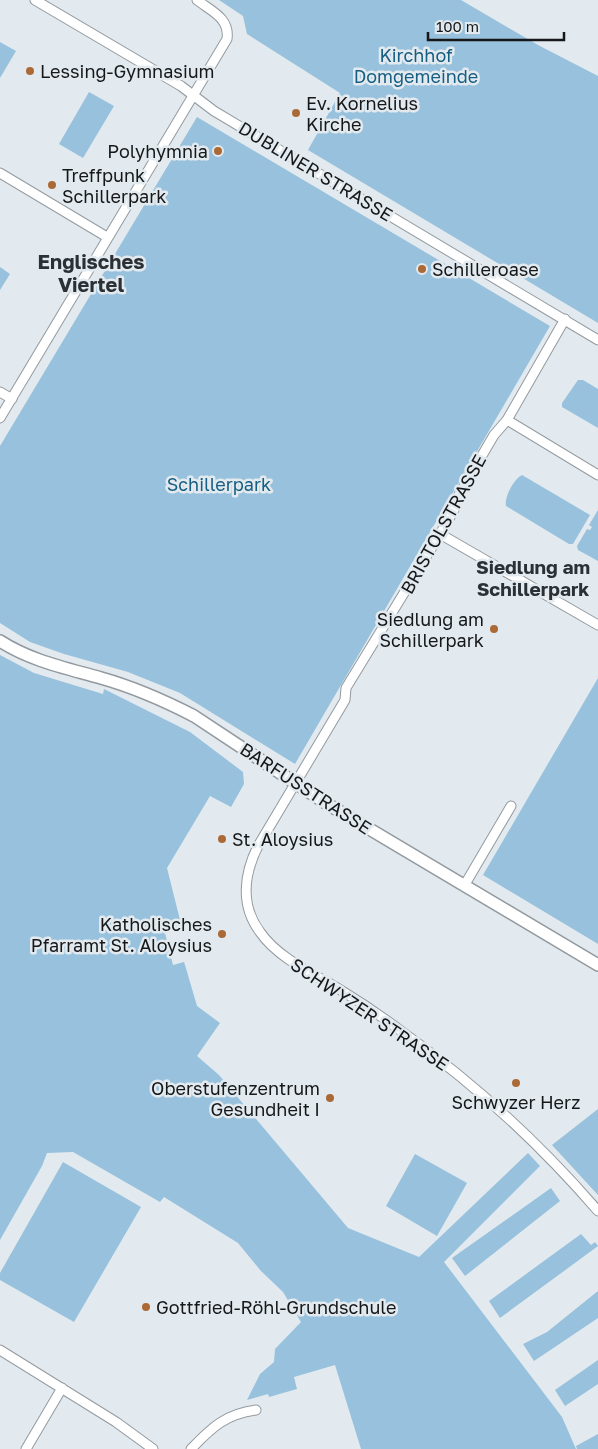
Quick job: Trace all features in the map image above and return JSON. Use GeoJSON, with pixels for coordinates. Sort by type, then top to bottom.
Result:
{"type":"FeatureCollection","features":[{"type":"Feature","properties":{"kind":"main road","name":"BARFUSSTRASSE"},"geometry":{"type":"LineString","coordinates":[[0,641],[37,660],[104,679],[172,705],[216,730],[295,784],[598,965]]}},
{"type":"Feature","properties":{"kind":"street","name":"DUBLINER STRASSE"},"geometry":{"type":"LineString","coordinates":[[35,0],[181,86],[193,97],[598,340]]}},
{"type":"Feature","properties":{"kind":"street"},"geometry":{"type":"LineString","coordinates":[[0,418],[227,39],[228,28],[224,20],[196,0]]}},
{"type":"Feature","properties":{"kind":"street"},"geometry":{"type":"LineString","coordinates":[[0,173],[107,237]]}},
{"type":"Feature","properties":{"kind":"street","name":"BRISTOLSTRASSE"},"geometry":{"type":"LineString","coordinates":[[295,784],[345,700],[346,688],[440,534],[470,476],[494,435],[507,420],[565,319]]}},
{"type":"Feature","properties":{"kind":"street"},"geometry":{"type":"LineString","coordinates":[[0,392],[12,399]]}},
{"type":"Feature","properties":{"kind":"street"},"geometry":{"type":"LineString","coordinates":[[507,420],[598,475]]}},
{"type":"Feature","properties":{"kind":"street"},"geometry":{"type":"LineString","coordinates":[[440,534],[598,626]]}},
{"type":"Feature","properties":{"kind":"street","name":"SCHWYZER STRASSE"},"geometry":{"type":"LineString","coordinates":[[295,784],[258,846],[248,870],[246,887],[247,906],[258,930],[276,950],[353,998],[453,1070],[493,1103],[542,1151],[598,1211]]}},
{"type":"Feature","properties":{"kind":"street"},"geometry":{"type":"LineString","coordinates":[[464,886],[511,806]]}},
{"type":"Feature","properties":{"kind":"street"},"geometry":{"type":"LineString","coordinates":[[0,1350],[116,1422],[153,1449]]}},
{"type":"Feature","properties":{"kind":"street"},"geometry":{"type":"LineString","coordinates":[[26,1449],[62,1388]]}},
{"type":"Feature","properties":{"kind":"street"},"geometry":{"type":"LineString","coordinates":[[191,1449],[205,1434],[230,1416],[256,1410]]}},
{"type":"Feature","properties":{"kind":"green space","name":"Kirchhof Domgemeinde"},"geometry":{"type":"Polygon","coordinates":[[[219,0],[461,0],[538,45],[598,76],[598,323],[308,150],[340,93],[247,34],[243,16],[219,0]]]}},
{"type":"Feature","properties":{"kind":"green space"},"geometry":{"type":"Polygon","coordinates":[[[0,42],[16,51],[0,78],[0,42]]]}},
{"type":"Feature","properties":{"kind":"green space"},"geometry":{"type":"Polygon","coordinates":[[[89,92],[114,106],[83,158],[59,144],[89,92]]]}},
{"type":"Feature","properties":{"kind":"green space","name":"Schillerpark"},"geometry":{"type":"Polygon","coordinates":[[[197,117],[550,326],[295,764],[180,693],[128,672],[64,654],[30,642],[0,623],[0,446],[197,117]]]}},
{"type":"Feature","properties":{"kind":"green space"},"geometry":{"type":"Polygon","coordinates":[[[0,267],[10,274],[0,290],[0,267]]]}},
{"type":"Feature","properties":{"kind":"green space"},"geometry":{"type":"Polygon","coordinates":[[[578,380],[583,380],[598,389],[598,428],[562,407],[562,403],[578,380]]]}},
{"type":"Feature","properties":{"kind":"green space"},"geometry":{"type":"Polygon","coordinates":[[[522,475],[590,515],[573,544],[569,544],[506,506],[510,489],[522,475]]]}},
{"type":"Feature","properties":{"kind":"green space"},"geometry":{"type":"Polygon","coordinates":[[[598,510],[598,561],[578,550],[577,546],[587,529],[590,530],[592,527],[589,525],[598,510]]]}},
{"type":"Feature","properties":{"kind":"green space"},"geometry":{"type":"Polygon","coordinates":[[[0,655],[34,673],[103,694],[104,689],[190,732],[243,772],[244,784],[231,807],[210,796],[167,868],[181,924],[164,929],[173,965],[184,962],[197,1006],[220,1023],[197,1056],[219,1075],[348,1228],[419,1257],[528,1153],[540,1166],[444,1262],[562,1417],[576,1449],[361,1449],[335,1365],[294,1377],[297,1389],[269,1397],[268,1394],[247,1400],[260,1374],[274,1362],[275,1349],[301,1322],[283,1292],[261,1271],[238,1243],[164,1197],[160,1202],[73,1152],[47,1153],[42,1166],[0,1240],[0,655]]]}},
{"type":"Feature","properties":{"kind":"green space"},"geometry":{"type":"Polygon","coordinates":[[[598,678],[598,944],[483,875],[598,678]]]}},
{"type":"Feature","properties":{"kind":"green space"},"geometry":{"type":"Polygon","coordinates":[[[598,1109],[598,1195],[552,1145],[598,1109]]]}},
{"type":"Feature","properties":{"kind":"green space"},"geometry":{"type":"Polygon","coordinates":[[[415,1154],[467,1183],[437,1236],[386,1206],[415,1154]]]}},
{"type":"Feature","properties":{"kind":"green space"},"geometry":{"type":"Polygon","coordinates":[[[63,1162],[141,1207],[74,1322],[0,1280],[0,1273],[63,1162]]]}},
{"type":"Feature","properties":{"kind":"green space"},"geometry":{"type":"Polygon","coordinates":[[[551,1188],[560,1201],[465,1276],[452,1258],[551,1188]]]}},
{"type":"Feature","properties":{"kind":"green space"},"geometry":{"type":"Polygon","coordinates":[[[581,1234],[591,1245],[595,1242],[598,1246],[500,1318],[489,1301],[581,1234]]]}},
{"type":"Feature","properties":{"kind":"green space"},"geometry":{"type":"Polygon","coordinates":[[[598,1291],[598,1318],[534,1361],[523,1344],[547,1332],[598,1291]]]}},
{"type":"Feature","properties":{"kind":"green space"},"geometry":{"type":"Polygon","coordinates":[[[598,1360],[598,1384],[565,1406],[555,1390],[598,1360]]]}},
{"type":"Feature","properties":{"kind":"green space"},"geometry":{"type":"Polygon","coordinates":[[[598,1434],[598,1449],[577,1449],[576,1446],[598,1434]]]}},
{"type":"Feature","properties":{"kind":"place","name":"Lessing-Gymnasium"},"geometry":{"type":"Point","coordinates":[30,71]}},
{"type":"Feature","properties":{"kind":"place","name":"Ev. Kornelius Kirche"},"geometry":{"type":"Point","coordinates":[296,113]}},
{"type":"Feature","properties":{"kind":"place","name":"Polyhymnia"},"geometry":{"type":"Point","coordinates":[218,151]}},
{"type":"Feature","properties":{"kind":"place","name":"Treffpunk Schillerpark"},"geometry":{"type":"Point","coordinates":[52,185]}},
{"type":"Feature","properties":{"kind":"place","name":"Schilleroase"},"geometry":{"type":"Point","coordinates":[422,269]}},
{"type":"Feature","properties":{"kind":"place","name":"Siedlung am Schillerpark"},"geometry":{"type":"Point","coordinates":[494,629]}},
{"type":"Feature","properties":{"kind":"place","name":"St. Aloysius"},"geometry":{"type":"Point","coordinates":[222,839]}},
{"type":"Feature","properties":{"kind":"place","name":"Katholisches Pfarramt St. Aloysius"},"geometry":{"type":"Point","coordinates":[222,934]}},
{"type":"Feature","properties":{"kind":"place","name":"Schwyzer Herz"},"geometry":{"type":"Point","coordinates":[516,1083]}},
{"type":"Feature","properties":{"kind":"place","name":"Oberstufenzentrum Gesundheit I"},"geometry":{"type":"Point","coordinates":[330,1098]}},
{"type":"Feature","properties":{"kind":"place","name":"Gottfried-Röhl-Grundschule"},"geometry":{"type":"Point","coordinates":[146,1307]}},
{"type":"Feature","properties":{"kind":"district","name":"Englisches Viertel"},"geometry":{"type":"Point","coordinates":[91,272]}},
{"type":"Feature","properties":{"kind":"district","name":"Siedlung am Schillerpark"},"geometry":{"type":"Point","coordinates":[533,577]}}]}
